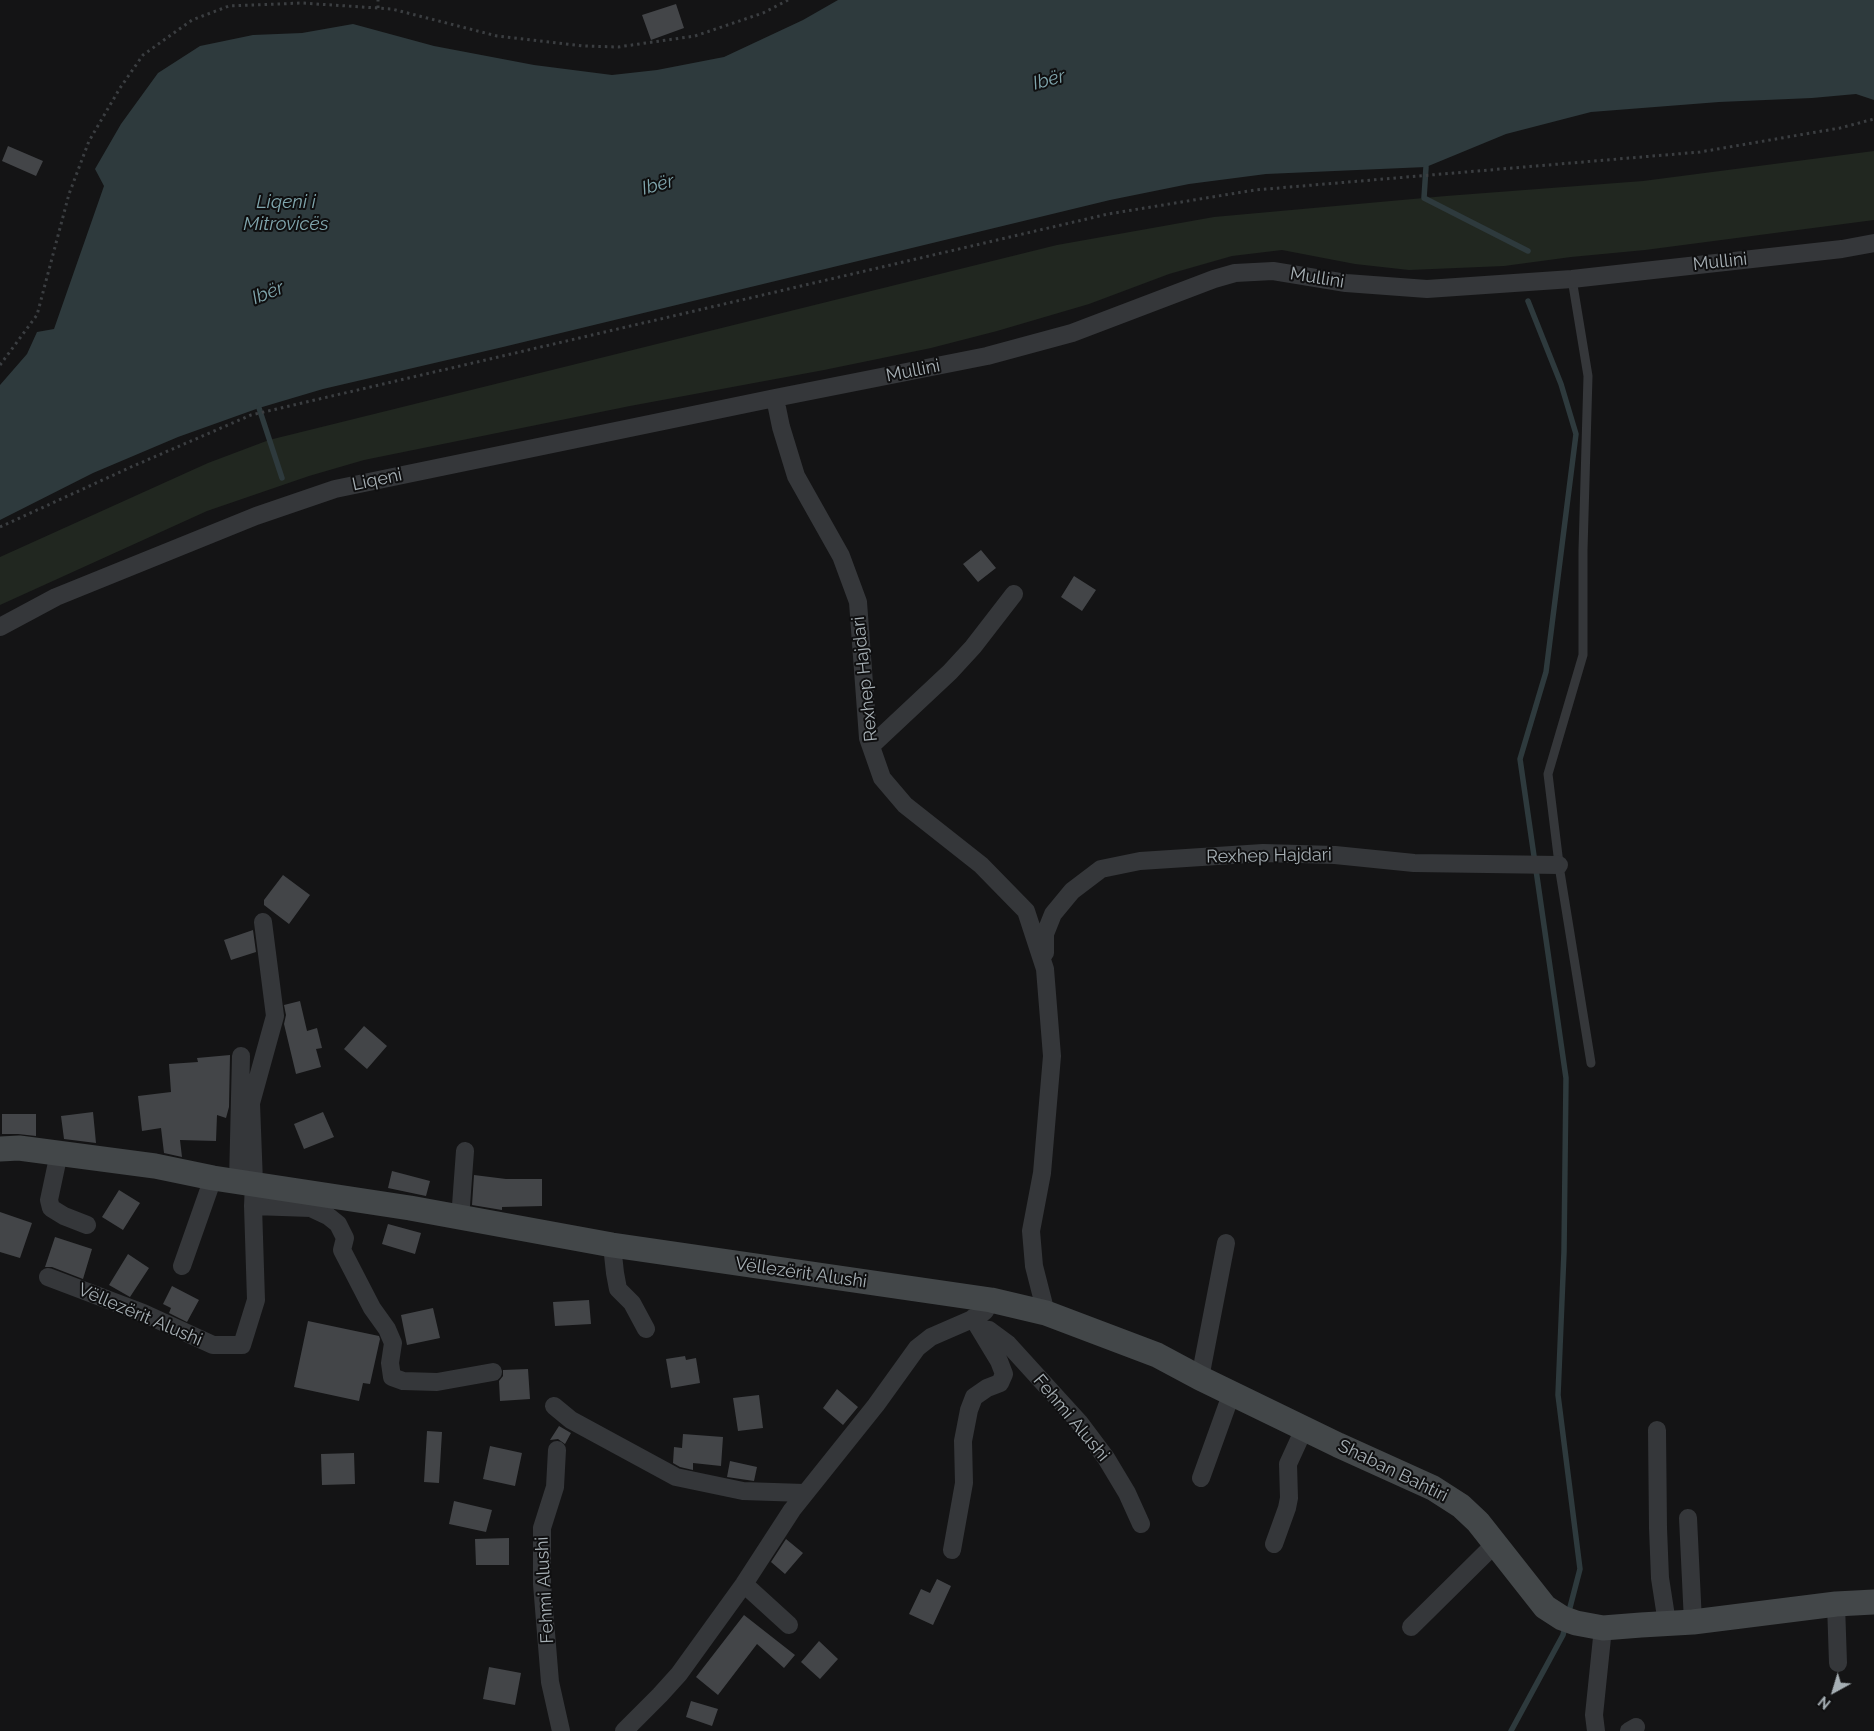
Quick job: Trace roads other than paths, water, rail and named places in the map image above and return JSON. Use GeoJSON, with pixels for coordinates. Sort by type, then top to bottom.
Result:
{"type":"FeatureCollection","features":[{"type":"Feature","properties":{"kind":"main road","name":"Vëllezërit Alushi"},"geometry":{"type":"LineString","coordinates":[[0,1149],[19,1148],[155,1166],[213,1178],[248,1190],[410,1208],[460,1219],[612,1245],[991,1300]]}},
{"type":"Feature","properties":{"kind":"main road","name":"Shaban Bahtiri"},"geometry":{"type":"LineString","coordinates":[[991,1300],[1046,1313],[1157,1355],[1304,1429],[1433,1488],[1461,1506],[1478,1522],[1544,1607],[1569,1621],[1603,1628],[1667,1622],[1693,1622],[1836,1604],[1874,1602]]}},
{"type":"Feature","properties":{"kind":"street","name":"Mullini"},"geometry":{"type":"LineString","coordinates":[[775,398],[987,356],[1038,343],[1072,333],[1214,279],[1236,274],[1273,271],[1346,283],[1428,289],[1572,279],[1842,249],[1874,243]]}},
{"type":"Feature","properties":{"kind":"street","name":"Liqeni"},"geometry":{"type":"LineString","coordinates":[[0,627],[56,596],[256,516],[335,489],[775,398]]}},
{"type":"Feature","properties":{"kind":"street","name":"Rexhep Hajdari"},"geometry":{"type":"LineString","coordinates":[[775,398],[780,427],[796,476],[842,556],[858,602],[868,738],[882,778],[905,804],[981,865],[1026,911],[1045,969]]}},
{"type":"Feature","properties":{"kind":"street"},"geometry":{"type":"LineString","coordinates":[[871,746],[956,666],[1014,594]]}},
{"type":"Feature","properties":{"kind":"street","name":"Rexhep Hajdari"},"geometry":{"type":"LineString","coordinates":[[1046,1313],[1034,1266],[1031,1231],[1042,1173],[1052,1056],[1045,969],[1045,934],[1052,914],[1072,892],[1101,869],[1140,861],[1263,853],[1335,855],[1414,863],[1560,865]]}},
{"type":"Feature","properties":{"kind":"street","name":"Vëllezërit Alushi"},"geometry":{"type":"LineString","coordinates":[[248,1190],[251,1103],[275,1016],[263,922]]}},
{"type":"Feature","properties":{"kind":"street","name":"Vëllezërit Alushi"},"geometry":{"type":"LineString","coordinates":[[48,1277],[143,1313],[213,1345],[242,1345],[256,1300],[241,1056]]}},
{"type":"Feature","properties":{"kind":"street"},"geometry":{"type":"LineString","coordinates":[[460,1219],[465,1152]]}},
{"type":"Feature","properties":{"kind":"street"},"geometry":{"type":"LineString","coordinates":[[59,1153],[48,1200],[52,1208],[64,1216],[87,1225]]}},
{"type":"Feature","properties":{"kind":"street"},"geometry":{"type":"LineString","coordinates":[[182,1266],[213,1178]]}},
{"type":"Feature","properties":{"kind":"street","name":"Vëllezërit Alushi"},"geometry":{"type":"LineString","coordinates":[[248,1190],[311,1208],[328,1216],[338,1224],[345,1238],[342,1250],[372,1308],[387,1329],[393,1343],[390,1363],[392,1377],[403,1381],[437,1382],[493,1372]]}},
{"type":"Feature","properties":{"kind":"street"},"geometry":{"type":"LineString","coordinates":[[1200,1378],[1226,1243]]}},
{"type":"Feature","properties":{"kind":"street"},"geometry":{"type":"LineString","coordinates":[[612,1245],[618,1289],[632,1303],[646,1329]]}},
{"type":"Feature","properties":{"kind":"street"},"geometry":{"type":"LineString","coordinates":[[624,1731],[660,1696],[678,1674],[744,1584],[804,1493],[876,1405],[917,1348],[931,1337],[977,1324],[991,1300]]}},
{"type":"Feature","properties":{"kind":"street"},"geometry":{"type":"LineString","coordinates":[[952,1550],[964,1483],[963,1441],[968,1410],[974,1397],[1000,1382],[1004,1374],[999,1361],[977,1324]]}},
{"type":"Feature","properties":{"kind":"street","name":"Fehmi Alushi"},"geometry":{"type":"LineString","coordinates":[[977,1324],[1008,1344],[1079,1422],[1119,1479],[1141,1524]]}},
{"type":"Feature","properties":{"kind":"street"},"geometry":{"type":"LineString","coordinates":[[1201,1478],[1232,1392]]}},
{"type":"Feature","properties":{"kind":"street"},"geometry":{"type":"LineString","coordinates":[[554,1406],[572,1420],[676,1478],[743,1491],[804,1493]]}},
{"type":"Feature","properties":{"kind":"street"},"geometry":{"type":"LineString","coordinates":[[1274,1544],[1289,1498],[1288,1464],[1304,1429]]}},
{"type":"Feature","properties":{"kind":"street"},"geometry":{"type":"LineString","coordinates":[[1657,1430],[1660,1578],[1667,1622]]}},
{"type":"Feature","properties":{"kind":"street","name":"Fehmi Alushi"},"geometry":{"type":"LineString","coordinates":[[557,1450],[555,1488],[542,1528],[542,1584],[550,1682],[561,1731]]}},
{"type":"Feature","properties":{"kind":"street"},"geometry":{"type":"LineString","coordinates":[[1688,1518],[1693,1622]]}},
{"type":"Feature","properties":{"kind":"street"},"geometry":{"type":"LineString","coordinates":[[1411,1627],[1496,1543]]}},
{"type":"Feature","properties":{"kind":"street"},"geometry":{"type":"LineString","coordinates":[[744,1584],[789,1625]]}},
{"type":"Feature","properties":{"kind":"street"},"geometry":{"type":"LineString","coordinates":[[1836,1604],[1838,1663]]}},
{"type":"Feature","properties":{"kind":"street"},"geometry":{"type":"LineString","coordinates":[[1596,1731],[1594,1715],[1603,1628]]}},
{"type":"Feature","properties":{"kind":"lane"},"geometry":{"type":"LineString","coordinates":[[1572,279],[1588,376],[1583,550],[1584,655],[1548,774],[1560,865],[1591,1063]]}},
{"type":"Feature","properties":{"kind":"water","name":"Liqeni i Mitrovicës"},"geometry":{"type":"Polygon","coordinates":[[[838,0],[1874,0],[1874,100],[1856,94],[1591,112],[1506,134],[1426,167],[1266,174],[1189,184],[1110,200],[323,389],[259,408],[178,437],[93,473],[0,520],[0,385],[27,354],[37,332],[54,329],[104,186],[95,169],[121,124],[158,73],[200,46],[253,35],[302,33],[353,24],[434,46],[534,65],[612,75],[657,70],[724,57],[803,20],[838,0]]]}},
{"type":"Feature","properties":{"kind":"waterway"},"geometry":{"type":"LineString","coordinates":[[1426,167],[1424,198],[1528,251]]}},
{"type":"Feature","properties":{"kind":"waterway"},"geometry":{"type":"LineString","coordinates":[[1528,301],[1561,384],[1576,434],[1546,672],[1520,759],[1566,1078],[1564,1252],[1558,1395],[1580,1569],[1568,1615]]}},
{"type":"Feature","properties":{"kind":"waterway"},"geometry":{"type":"LineString","coordinates":[[259,408],[282,478]]}},
{"type":"Feature","properties":{"kind":"waterway"},"geometry":{"type":"LineString","coordinates":[[1511,1731],[1563,1635],[1565,1627]]}},
{"type":"Feature","properties":{"kind":"water label","name":"Ibër"},"geometry":{"type":"Point","coordinates":[1049,80]}},
{"type":"Feature","properties":{"kind":"water label","name":"Ibër"},"geometry":{"type":"Point","coordinates":[658,185]}},
{"type":"Feature","properties":{"kind":"water label","name":"Ibër"},"geometry":{"type":"Point","coordinates":[268,293]}}]}
